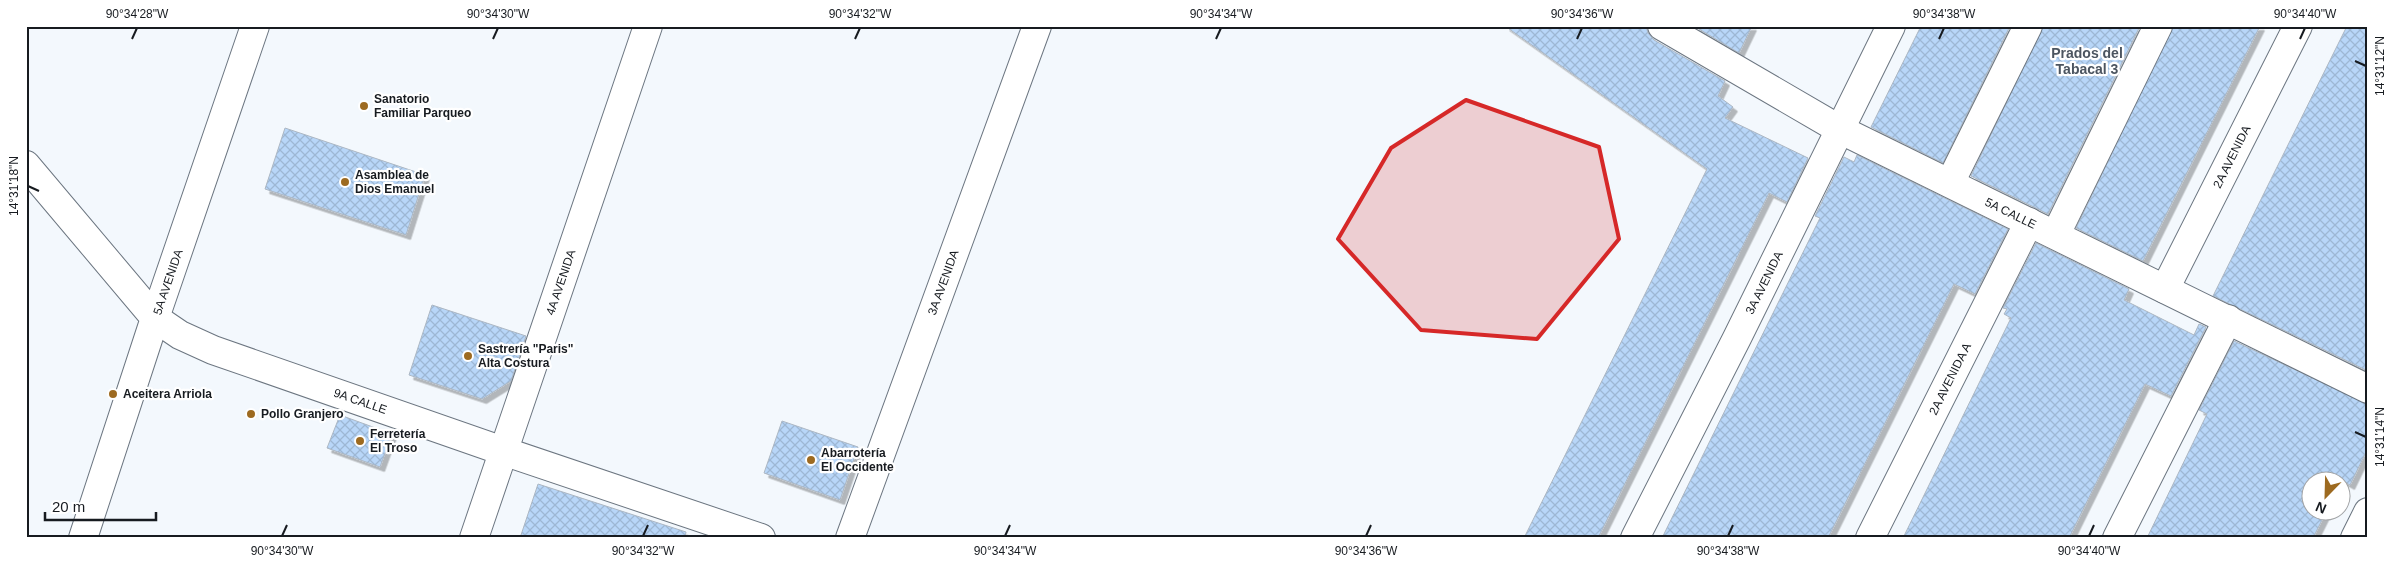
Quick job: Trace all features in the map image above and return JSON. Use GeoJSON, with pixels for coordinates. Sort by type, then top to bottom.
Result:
{"type":"FeatureCollection","features":[{"type":"Feature","properties":{"kind":"street","name":"5A AVENIDA"},"geometry":{"type":"LineString","coordinates":[[83,538],[155,318],[255,26]]}},
{"type":"Feature","properties":{"kind":"street","name":"4A AVENIDA"},"geometry":{"type":"LineString","coordinates":[[474,538],[648,26]]}},
{"type":"Feature","properties":{"kind":"street","name":"3A AVENIDA"},"geometry":{"type":"LineString","coordinates":[[850,538],[1037,26]]}},
{"type":"Feature","properties":{"kind":"street","name":"5A CALLE"},"geometry":{"type":"LineString","coordinates":[[1662,26],[1839,129],[2368,388]]}},
{"type":"Feature","properties":{"kind":"street","name":"3A AVENIDA"},"geometry":{"type":"LineString","coordinates":[[1635,538],[1737,338],[1890,26]]}},
{"type":"Feature","properties":{"kind":"street"},"geometry":{"type":"LineString","coordinates":[[1950,183],[2028,26]]}},
{"type":"Feature","properties":{"kind":"street"},"geometry":{"type":"LineString","coordinates":[[2056,234],[2158,26]]}},
{"type":"Feature","properties":{"kind":"street","name":"2A AVENIDA"},"geometry":{"type":"LineString","coordinates":[[2165,289],[2298,26]]}},
{"type":"Feature","properties":{"kind":"street","name":"9A CALLE"},"geometry":{"type":"LineString","coordinates":[[26,165],[155,318],[180,335],[213,350],[761,538]]}},
{"type":"Feature","properties":{"kind":"street","name":"2A AVENIDA A"},"geometry":{"type":"LineString","coordinates":[[1870,538],[2029,222]]}},
{"type":"Feature","properties":{"kind":"street"},"geometry":{"type":"LineString","coordinates":[[2117,538],[2228,320]]}},
{"type":"Feature","properties":{"kind":"street"},"geometry":{"type":"LineString","coordinates":[[2355,538],[2368,512]]}},
{"type":"Feature","properties":{"kind":"highlighted area"},"geometry":{"type":"Polygon","coordinates":[[[1466,100],[1599,147],[1619,239],[1537,339],[1421,330],[1338,239],[1391,148],[1466,100]]]}},
{"type":"Feature","properties":{"kind":"building"},"geometry":{"type":"Polygon","coordinates":[[[1505,26],[1646,26],[1648,33],[1654,40],[1725,81],[1718,96],[1733,107],[1725,118],[1808,158],[1787,202],[1769,193],[1598,538],[1524,538],[1707,169],[1505,26]]]}},
{"type":"Feature","properties":{"kind":"building"},"geometry":{"type":"Polygon","coordinates":[[[1694,26],[1752,26],[1739,53],[1694,26]]]}},
{"type":"Feature","properties":{"kind":"building"},"geometry":{"type":"Polygon","coordinates":[[[1921,26],[2010,26],[1943,163],[1871,127],[1921,26]]]}},
{"type":"Feature","properties":{"kind":"building"},"geometry":{"type":"Polygon","coordinates":[[[2043,26],[2140,26],[2048,214],[1971,176],[2043,26]]]}},
{"type":"Feature","properties":{"kind":"building"},"geometry":{"type":"Polygon","coordinates":[[[2173,26],[2260,26],[2143,261],[2076,228],[2173,26]]]}},
{"type":"Feature","properties":{"kind":"building"},"geometry":{"type":"Polygon","coordinates":[[[2347,26],[2368,26],[2368,371],[2213,296],[2347,26]]]}},
{"type":"Feature","properties":{"kind":"building","name":"Asamblea de Dios Emanuel"},"geometry":{"type":"Polygon","coordinates":[[[285,128],[425,175],[406,235],[265,189],[285,128]]]}},
{"type":"Feature","properties":{"kind":"building"},"geometry":{"type":"Polygon","coordinates":[[[1857,155],[2008,229],[1975,294],[1954,284],[1828,538],[1662,538],[1820,218],[1815,216],[1844,157],[1854,162],[1857,155]]]}},
{"type":"Feature","properties":{"kind":"building"},"geometry":{"type":"Polygon","coordinates":[[[2036,243],[2129,289],[2124,300],[2194,335],[2199,324],[2206,327],[2171,396],[2145,384],[2069,538],[1903,538],[2011,318],[2004,314],[2007,309],[2003,308],[2036,243]]]}},
{"type":"Feature","properties":{"kind":"building","name":"Sastrería \"Paris\" Alta Costura"},"geometry":{"type":"Polygon","coordinates":[[[432,305],[526,336],[511,381],[482,399],[409,375],[432,305]]]}},
{"type":"Feature","properties":{"kind":"building"},"geometry":{"type":"Polygon","coordinates":[[[2234,341],[2368,404],[2368,448],[2352,481],[2352,472],[2302,472],[2302,522],[2321,522],[2313,538],[2147,538],[2207,414],[2199,410],[2234,341]]]}},
{"type":"Feature","properties":{"kind":"building","name":"Ferretería El Troso"},"geometry":{"type":"Polygon","coordinates":[[[340,415],[392,434],[380,467],[327,448],[340,415]]]}},
{"type":"Feature","properties":{"kind":"building","name":"Abarrotería El Occidente"},"geometry":{"type":"Polygon","coordinates":[[[782,421],[858,447],[840,500],[764,473],[782,421]]]}},
{"type":"Feature","properties":{"kind":"building"},"geometry":{"type":"Polygon","coordinates":[[[538,484],[686,532],[685,538],[520,538],[538,484]]]}},
{"type":"Feature","properties":{"kind":"place","name":"Sanatorio Familiar Parqueo"},"geometry":{"type":"Point","coordinates":[364,106]}},
{"type":"Feature","properties":{"kind":"place","name":"Asamblea de Dios Emanuel"},"geometry":{"type":"Point","coordinates":[345,182]}},
{"type":"Feature","properties":{"kind":"place","name":"Sastrería \"Paris\" Alta Costura"},"geometry":{"type":"Point","coordinates":[468,356]}},
{"type":"Feature","properties":{"kind":"place","name":"Aceitera Arriola"},"geometry":{"type":"Point","coordinates":[113,394]}},
{"type":"Feature","properties":{"kind":"place","name":"Pollo Granjero"},"geometry":{"type":"Point","coordinates":[251,414]}},
{"type":"Feature","properties":{"kind":"place","name":"Ferretería El Troso"},"geometry":{"type":"Point","coordinates":[360,441]}},
{"type":"Feature","properties":{"kind":"place","name":"Abarrotería El Occidente"},"geometry":{"type":"Point","coordinates":[811,460]}},
{"type":"Feature","properties":{"kind":"district","name":"Prados del Tabacal 3"},"geometry":{"type":"Point","coordinates":[2087,62]}}]}
